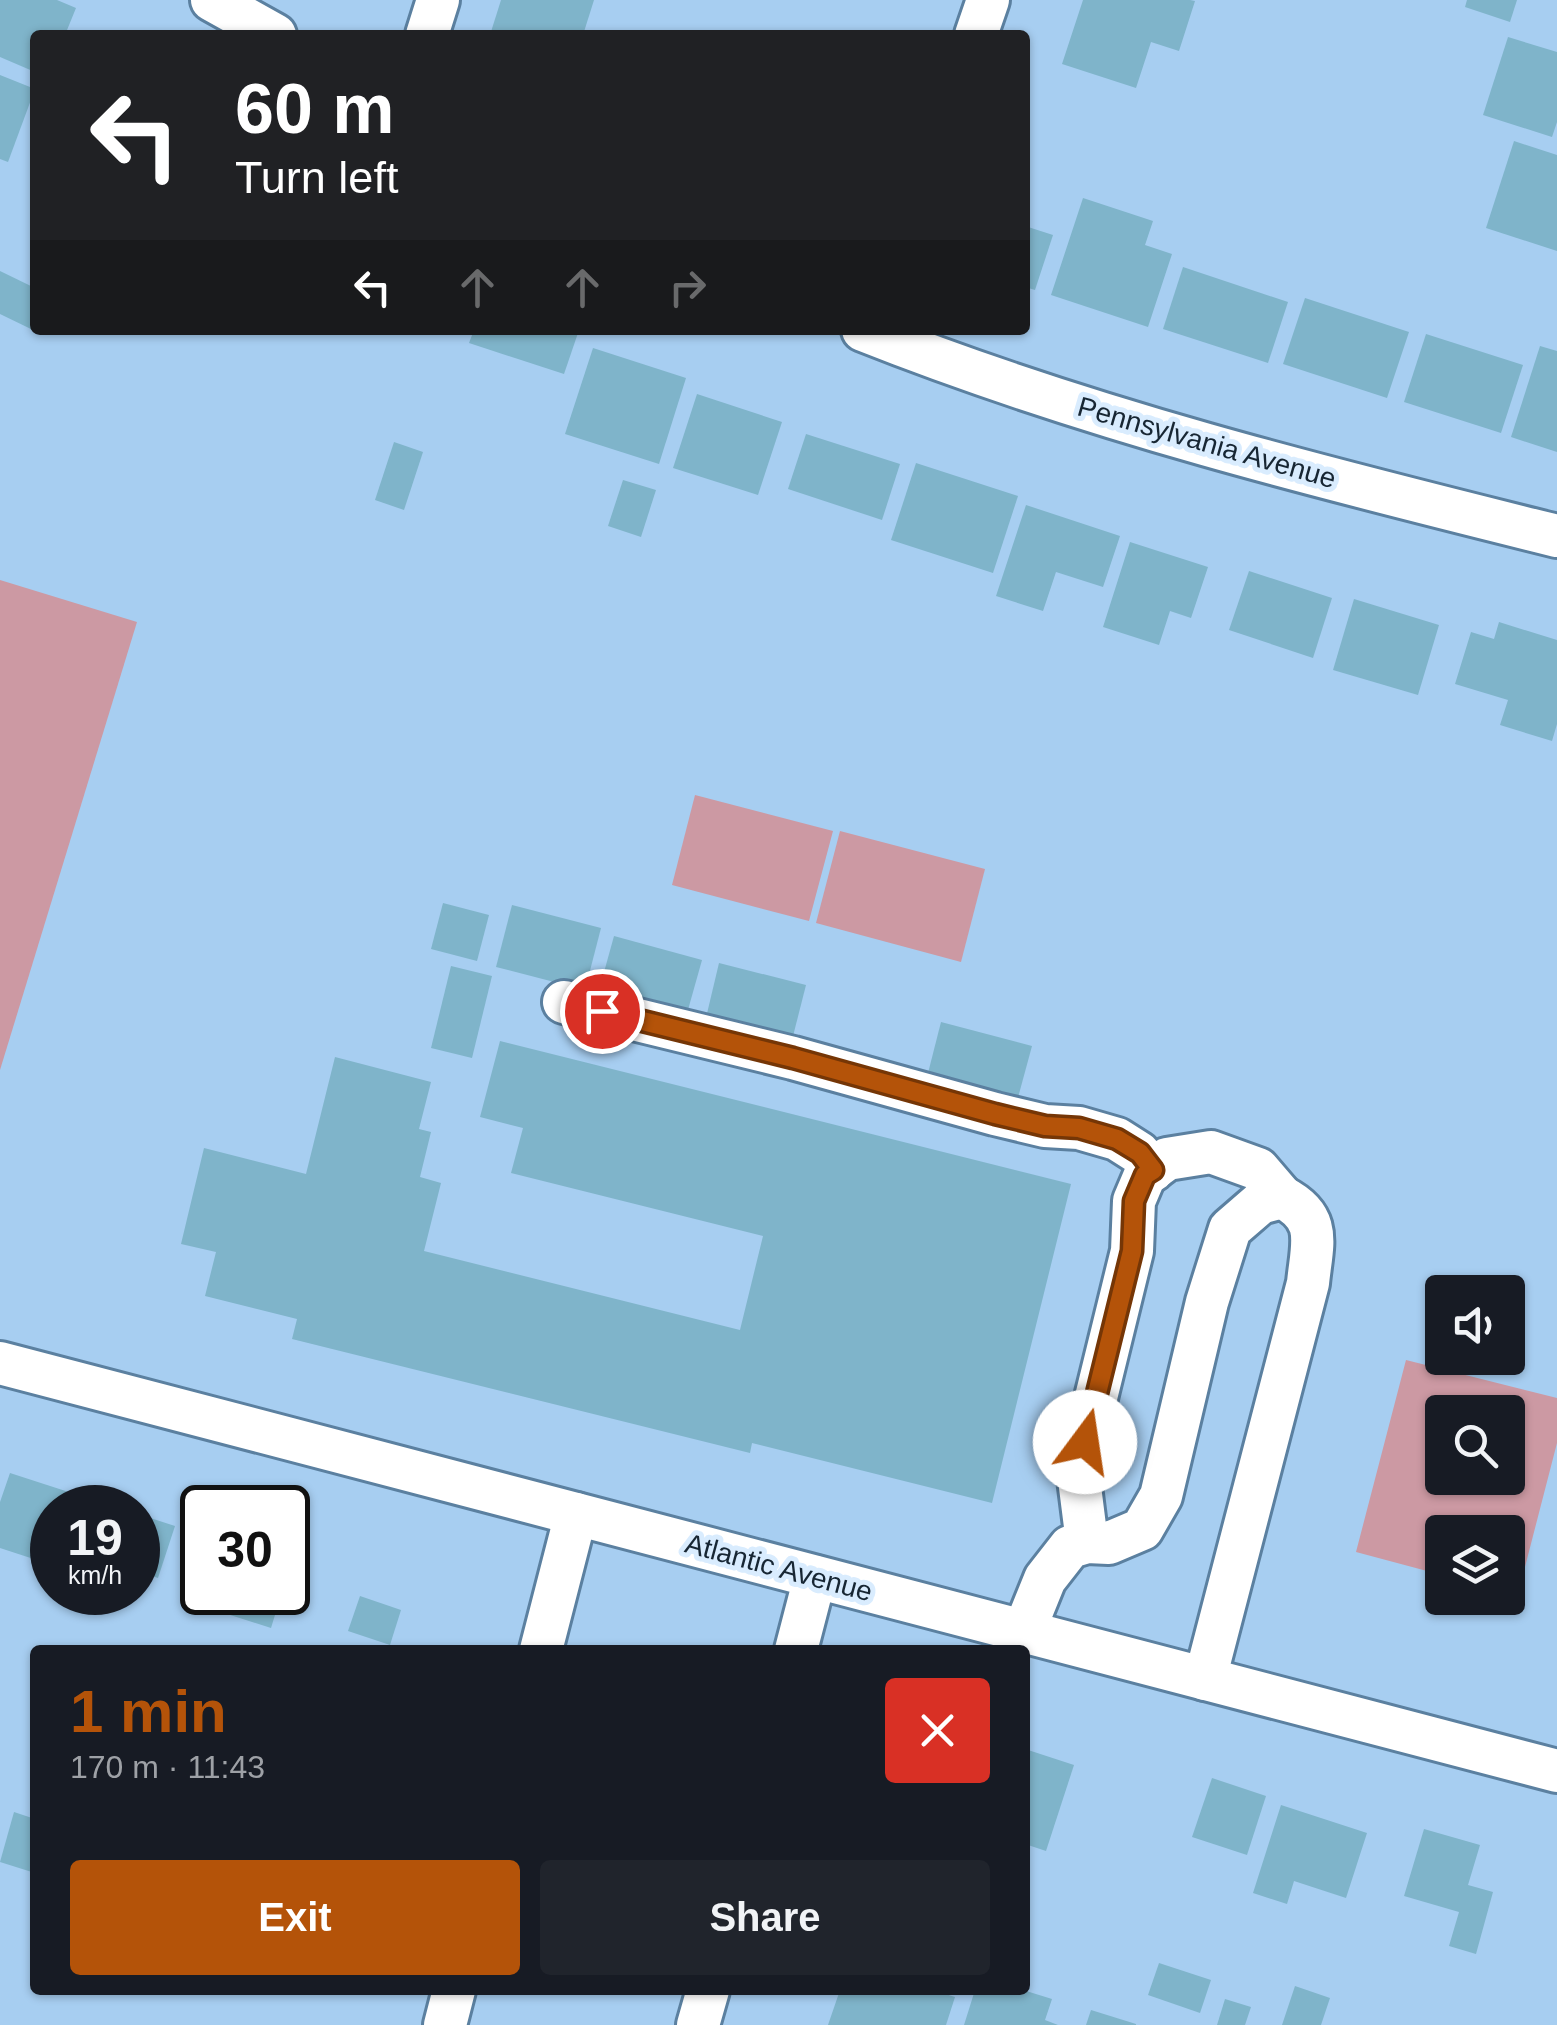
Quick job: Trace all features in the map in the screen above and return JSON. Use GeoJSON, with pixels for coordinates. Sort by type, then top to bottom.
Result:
{"type":"FeatureCollection","features":[{"type":"Feature","properties":{"kind":"street"},"geometry":{"type":"LineString","coordinates":[[212,0],[266,30]]}},
{"type":"Feature","properties":{"kind":"street"},"geometry":{"type":"LineString","coordinates":[[429,30],[438,0]]}},
{"type":"Feature","properties":{"kind":"street"},"geometry":{"type":"LineString","coordinates":[[978,30],[988,0]]}},
{"type":"Feature","properties":{"kind":"street","name":"Pennsylvania Avenue"},"geometry":{"type":"LineString","coordinates":[[881,335],[1021,388],[1189,439],[1557,536]]}},
{"type":"Feature","properties":{"kind":"street"},"geometry":{"type":"LineString","coordinates":[[564,1002],[793,1058],[995,1114],[1045,1126],[1079,1128],[1117,1139],[1140,1153],[1153,1170]]}},
{"type":"Feature","properties":{"kind":"street"},"geometry":{"type":"LineString","coordinates":[[1087,1542],[1078,1471],[1132,1251],[1134,1201],[1145,1175],[1167,1159],[1211,1152],[1258,1169],[1282,1196],[1301,1206],[1313,1231],[1308,1283],[1206,1679]]}},
{"type":"Feature","properties":{"kind":"street"},"geometry":{"type":"LineString","coordinates":[[1024,1631],[1045,1579],[1070,1547],[1087,1542],[1110,1543],[1142,1529],[1162,1496],[1207,1302],[1230,1229],[1260,1203],[1282,1196]]}},
{"type":"Feature","properties":{"kind":"street","name":"Atlantic Avenue"},"geometry":{"type":"LineString","coordinates":[[0,1363],[1557,1771]]}},
{"type":"Feature","properties":{"kind":"street"},"geometry":{"type":"LineString","coordinates":[[542,1645],[576,1514]]}},
{"type":"Feature","properties":{"kind":"street"},"geometry":{"type":"LineString","coordinates":[[797,1645],[816,1577]]}},
{"type":"Feature","properties":{"kind":"street"},"geometry":{"type":"LineString","coordinates":[[445,2025],[453,1995]]}},
{"type":"Feature","properties":{"kind":"street"},"geometry":{"type":"LineString","coordinates":[[698,2025],[707,1995]]}},
{"type":"Feature","properties":{"kind":"shaded area"},"geometry":{"type":"Polygon","coordinates":[[[0,580],[137,622],[0,1070],[0,580]]]}},
{"type":"Feature","properties":{"kind":"shaded area"},"geometry":{"type":"Polygon","coordinates":[[[695,795],[833,831],[809,921],[672,885],[695,795]]]}},
{"type":"Feature","properties":{"kind":"shaded area"},"geometry":{"type":"Polygon","coordinates":[[[840,831],[985,869],[961,962],[816,923],[840,831]]]}},
{"type":"Feature","properties":{"kind":"shaded area"},"geometry":{"type":"Polygon","coordinates":[[[1406,1360],[1425,1365],[1425,1375],[1466,1375],[1557,1398],[1557,1443],[1525,1567],[1525,1515],[1425,1515],[1425,1570],[1356,1552],[1406,1360]]]}},
{"type":"Feature","properties":{"kind":"building"},"geometry":{"type":"Polygon","coordinates":[[[0,0],[57,0],[76,8],[67,30],[30,30],[30,70],[0,57],[0,0]]]}},
{"type":"Feature","properties":{"kind":"building"},"geometry":{"type":"Polygon","coordinates":[[[501,0],[594,0],[585,30],[492,30],[501,0]]]}},
{"type":"Feature","properties":{"kind":"building"},"geometry":{"type":"Polygon","coordinates":[[[1083,0],[1195,1],[1179,51],[1151,42],[1136,88],[1062,64],[1083,0]]]}},
{"type":"Feature","properties":{"kind":"building"},"geometry":{"type":"Polygon","coordinates":[[[1467,0],[1517,0],[1510,22],[1465,7],[1467,0]]]}},
{"type":"Feature","properties":{"kind":"building"},"geometry":{"type":"Polygon","coordinates":[[[1508,37],[1557,52],[1557,122],[1552,137],[1483,115],[1508,37]]]}},
{"type":"Feature","properties":{"kind":"building"},"geometry":{"type":"Polygon","coordinates":[[[0,75],[30,87],[30,103],[8,162],[0,159],[0,75]]]}},
{"type":"Feature","properties":{"kind":"building"},"geometry":{"type":"Polygon","coordinates":[[[1514,141],[1557,155],[1557,251],[1486,228],[1514,141]]]}},
{"type":"Feature","properties":{"kind":"building"},"geometry":{"type":"Polygon","coordinates":[[[1083,198],[1153,221],[1145,245],[1172,254],[1148,327],[1051,295],[1083,198]]]}},
{"type":"Feature","properties":{"kind":"building"},"geometry":{"type":"Polygon","coordinates":[[[1030,228],[1053,235],[1035,290],[1030,288],[1030,228]]]}},
{"type":"Feature","properties":{"kind":"building"},"geometry":{"type":"Polygon","coordinates":[[[1183,267],[1288,302],[1268,363],[1163,329],[1183,267]]]}},
{"type":"Feature","properties":{"kind":"building"},"geometry":{"type":"Polygon","coordinates":[[[0,271],[30,286],[30,329],[0,314],[0,271]]]}},
{"type":"Feature","properties":{"kind":"building"},"geometry":{"type":"Polygon","coordinates":[[[1305,298],[1409,332],[1387,398],[1283,364],[1305,298]]]}},
{"type":"Feature","properties":{"kind":"building"},"geometry":{"type":"Polygon","coordinates":[[[1426,334],[1523,365],[1501,433],[1404,402],[1426,334]]]}},
{"type":"Feature","properties":{"kind":"building"},"geometry":{"type":"Polygon","coordinates":[[[472,335],[577,335],[564,374],[469,343],[472,335]]]}},
{"type":"Feature","properties":{"kind":"building"},"geometry":{"type":"Polygon","coordinates":[[[1540,346],[1557,351],[1557,452],[1511,437],[1540,346]]]}},
{"type":"Feature","properties":{"kind":"building"},"geometry":{"type":"Polygon","coordinates":[[[593,348],[686,378],[659,464],[565,434],[593,348]]]}},
{"type":"Feature","properties":{"kind":"building"},"geometry":{"type":"Polygon","coordinates":[[[697,394],[782,422],[758,495],[673,468],[697,394]]]}},
{"type":"Feature","properties":{"kind":"building"},"geometry":{"type":"Polygon","coordinates":[[[806,434],[900,464],[882,520],[788,489],[806,434]]]}},
{"type":"Feature","properties":{"kind":"building"},"geometry":{"type":"Polygon","coordinates":[[[394,442],[423,452],[404,510],[375,500],[394,442]]]}},
{"type":"Feature","properties":{"kind":"building"},"geometry":{"type":"Polygon","coordinates":[[[916,463],[1018,496],[993,573],[891,540],[916,463]]]}},
{"type":"Feature","properties":{"kind":"building"},"geometry":{"type":"Polygon","coordinates":[[[623,480],[656,490],[641,537],[608,526],[623,480]]]}},
{"type":"Feature","properties":{"kind":"building"},"geometry":{"type":"Polygon","coordinates":[[[1026,505],[1120,536],[1103,587],[1056,572],[1043,611],[996,596],[1026,505]]]}},
{"type":"Feature","properties":{"kind":"building"},"geometry":{"type":"Polygon","coordinates":[[[1130,542],[1208,567],[1191,618],[1170,611],[1159,645],[1103,627],[1130,542]]]}},
{"type":"Feature","properties":{"kind":"building"},"geometry":{"type":"Polygon","coordinates":[[[1249,571],[1332,598],[1313,658],[1229,630],[1249,571]]]}},
{"type":"Feature","properties":{"kind":"building"},"geometry":{"type":"Polygon","coordinates":[[[1354,599],[1439,625],[1418,695],[1333,670],[1354,599]]]}},
{"type":"Feature","properties":{"kind":"building"},"geometry":{"type":"Polygon","coordinates":[[[1499,622],[1557,640],[1557,724],[1552,741],[1500,725],[1508,700],[1455,684],[1471,632],[1494,639],[1499,622]]]}},
{"type":"Feature","properties":{"kind":"building"},"geometry":{"type":"Polygon","coordinates":[[[443,903],[489,915],[477,961],[431,949],[443,903]]]}},
{"type":"Feature","properties":{"kind":"building"},"geometry":{"type":"Polygon","coordinates":[[[512,905],[601,928],[585,990],[496,967],[512,905]]]}},
{"type":"Feature","properties":{"kind":"building"},"geometry":{"type":"Polygon","coordinates":[[[614,936],[702,960],[686,1017],[598,994],[614,936]]]}},
{"type":"Feature","properties":{"kind":"building"},"geometry":{"type":"Polygon","coordinates":[[[719,963],[806,985],[791,1044],[705,1022],[719,963]]]}},
{"type":"Feature","properties":{"kind":"building"},"geometry":{"type":"Polygon","coordinates":[[[451,966],[492,976],[472,1058],[431,1048],[451,966]]]}},
{"type":"Feature","properties":{"kind":"building"},"geometry":{"type":"Polygon","coordinates":[[[941,1022],[1032,1046],[1016,1105],[926,1081],[941,1022]]]}},
{"type":"Feature","properties":{"kind":"building"},"geometry":{"type":"Polygon","coordinates":[[[500,1041],[1071,1184],[992,1503],[752,1443],[750,1453],[292,1339],[297,1319],[205,1296],[216,1252],[181,1244],[204,1148],[306,1174],[335,1057],[431,1082],[419,1129],[431,1132],[420,1177],[441,1183],[424,1251],[740,1330],[763,1236],[511,1173],[523,1128],[480,1117],[500,1041]]]}},
{"type":"Feature","properties":{"kind":"building"},"geometry":{"type":"Polygon","coordinates":[[[10,1473],[47,1485],[30,1485],[30,1558],[0,1548],[0,1502],[10,1473]]]}},
{"type":"Feature","properties":{"kind":"building"},"geometry":{"type":"Polygon","coordinates":[[[160,1521],[175,1526],[160,1572],[160,1521]]]}},
{"type":"Feature","properties":{"kind":"building"},"geometry":{"type":"Polygon","coordinates":[[[360,1596],[401,1610],[390,1645],[348,1631],[360,1596]]]}},
{"type":"Feature","properties":{"kind":"building"},"geometry":{"type":"Polygon","coordinates":[[[230,1615],[275,1615],[271,1628],[230,1615]]]}},
{"type":"Feature","properties":{"kind":"building"},"geometry":{"type":"Polygon","coordinates":[[[1030,1751],[1074,1765],[1046,1851],[1030,1846],[1030,1751]]]}},
{"type":"Feature","properties":{"kind":"building"},"geometry":{"type":"Polygon","coordinates":[[[1212,1778],[1266,1796],[1247,1855],[1192,1837],[1212,1778]]]}},
{"type":"Feature","properties":{"kind":"building"},"geometry":{"type":"Polygon","coordinates":[[[1281,1805],[1367,1833],[1346,1898],[1294,1881],[1287,1904],[1253,1893],[1281,1805]]]}},
{"type":"Feature","properties":{"kind":"building"},"geometry":{"type":"Polygon","coordinates":[[[14,1812],[30,1817],[30,1871],[0,1862],[14,1812]]]}},
{"type":"Feature","properties":{"kind":"building"},"geometry":{"type":"Polygon","coordinates":[[[1424,1829],[1480,1845],[1468,1885],[1493,1892],[1476,1954],[1449,1946],[1459,1912],[1404,1896],[1424,1829]]]}},
{"type":"Feature","properties":{"kind":"building"},"geometry":{"type":"Polygon","coordinates":[[[1159,1963],[1211,1980],[1200,2013],[1148,1995],[1159,1963]]]}},
{"type":"Feature","properties":{"kind":"building"},"geometry":{"type":"Polygon","coordinates":[[[1295,1986],[1330,1998],[1321,2025],[1282,2025],[1295,1986]]]}},
{"type":"Feature","properties":{"kind":"building"},"geometry":{"type":"Polygon","coordinates":[[[1030,1992],[1052,1999],[1045,2020],[1058,2025],[964,2025],[973,1995],[1030,1992]]]}},
{"type":"Feature","properties":{"kind":"building"},"geometry":{"type":"Polygon","coordinates":[[[838,1995],[955,1997],[946,2025],[828,2025],[838,1995]]]}},
{"type":"Feature","properties":{"kind":"building"},"geometry":{"type":"Polygon","coordinates":[[[1225,1999],[1251,2007],[1245,2025],[1217,2025],[1225,1999]]]}},
{"type":"Feature","properties":{"kind":"building"},"geometry":{"type":"Polygon","coordinates":[[[1091,2010],[1136,2024],[1136,2025],[1086,2025],[1091,2010]]]}},
{"type":"Feature","properties":{"kind":"route"},"geometry":{"type":"LineString","coordinates":[[602,1011],[995,1114],[1045,1126],[1079,1128],[1117,1139],[1140,1153],[1153,1170],[1145,1175],[1134,1201],[1132,1251],[1085,1442]]}}]}
